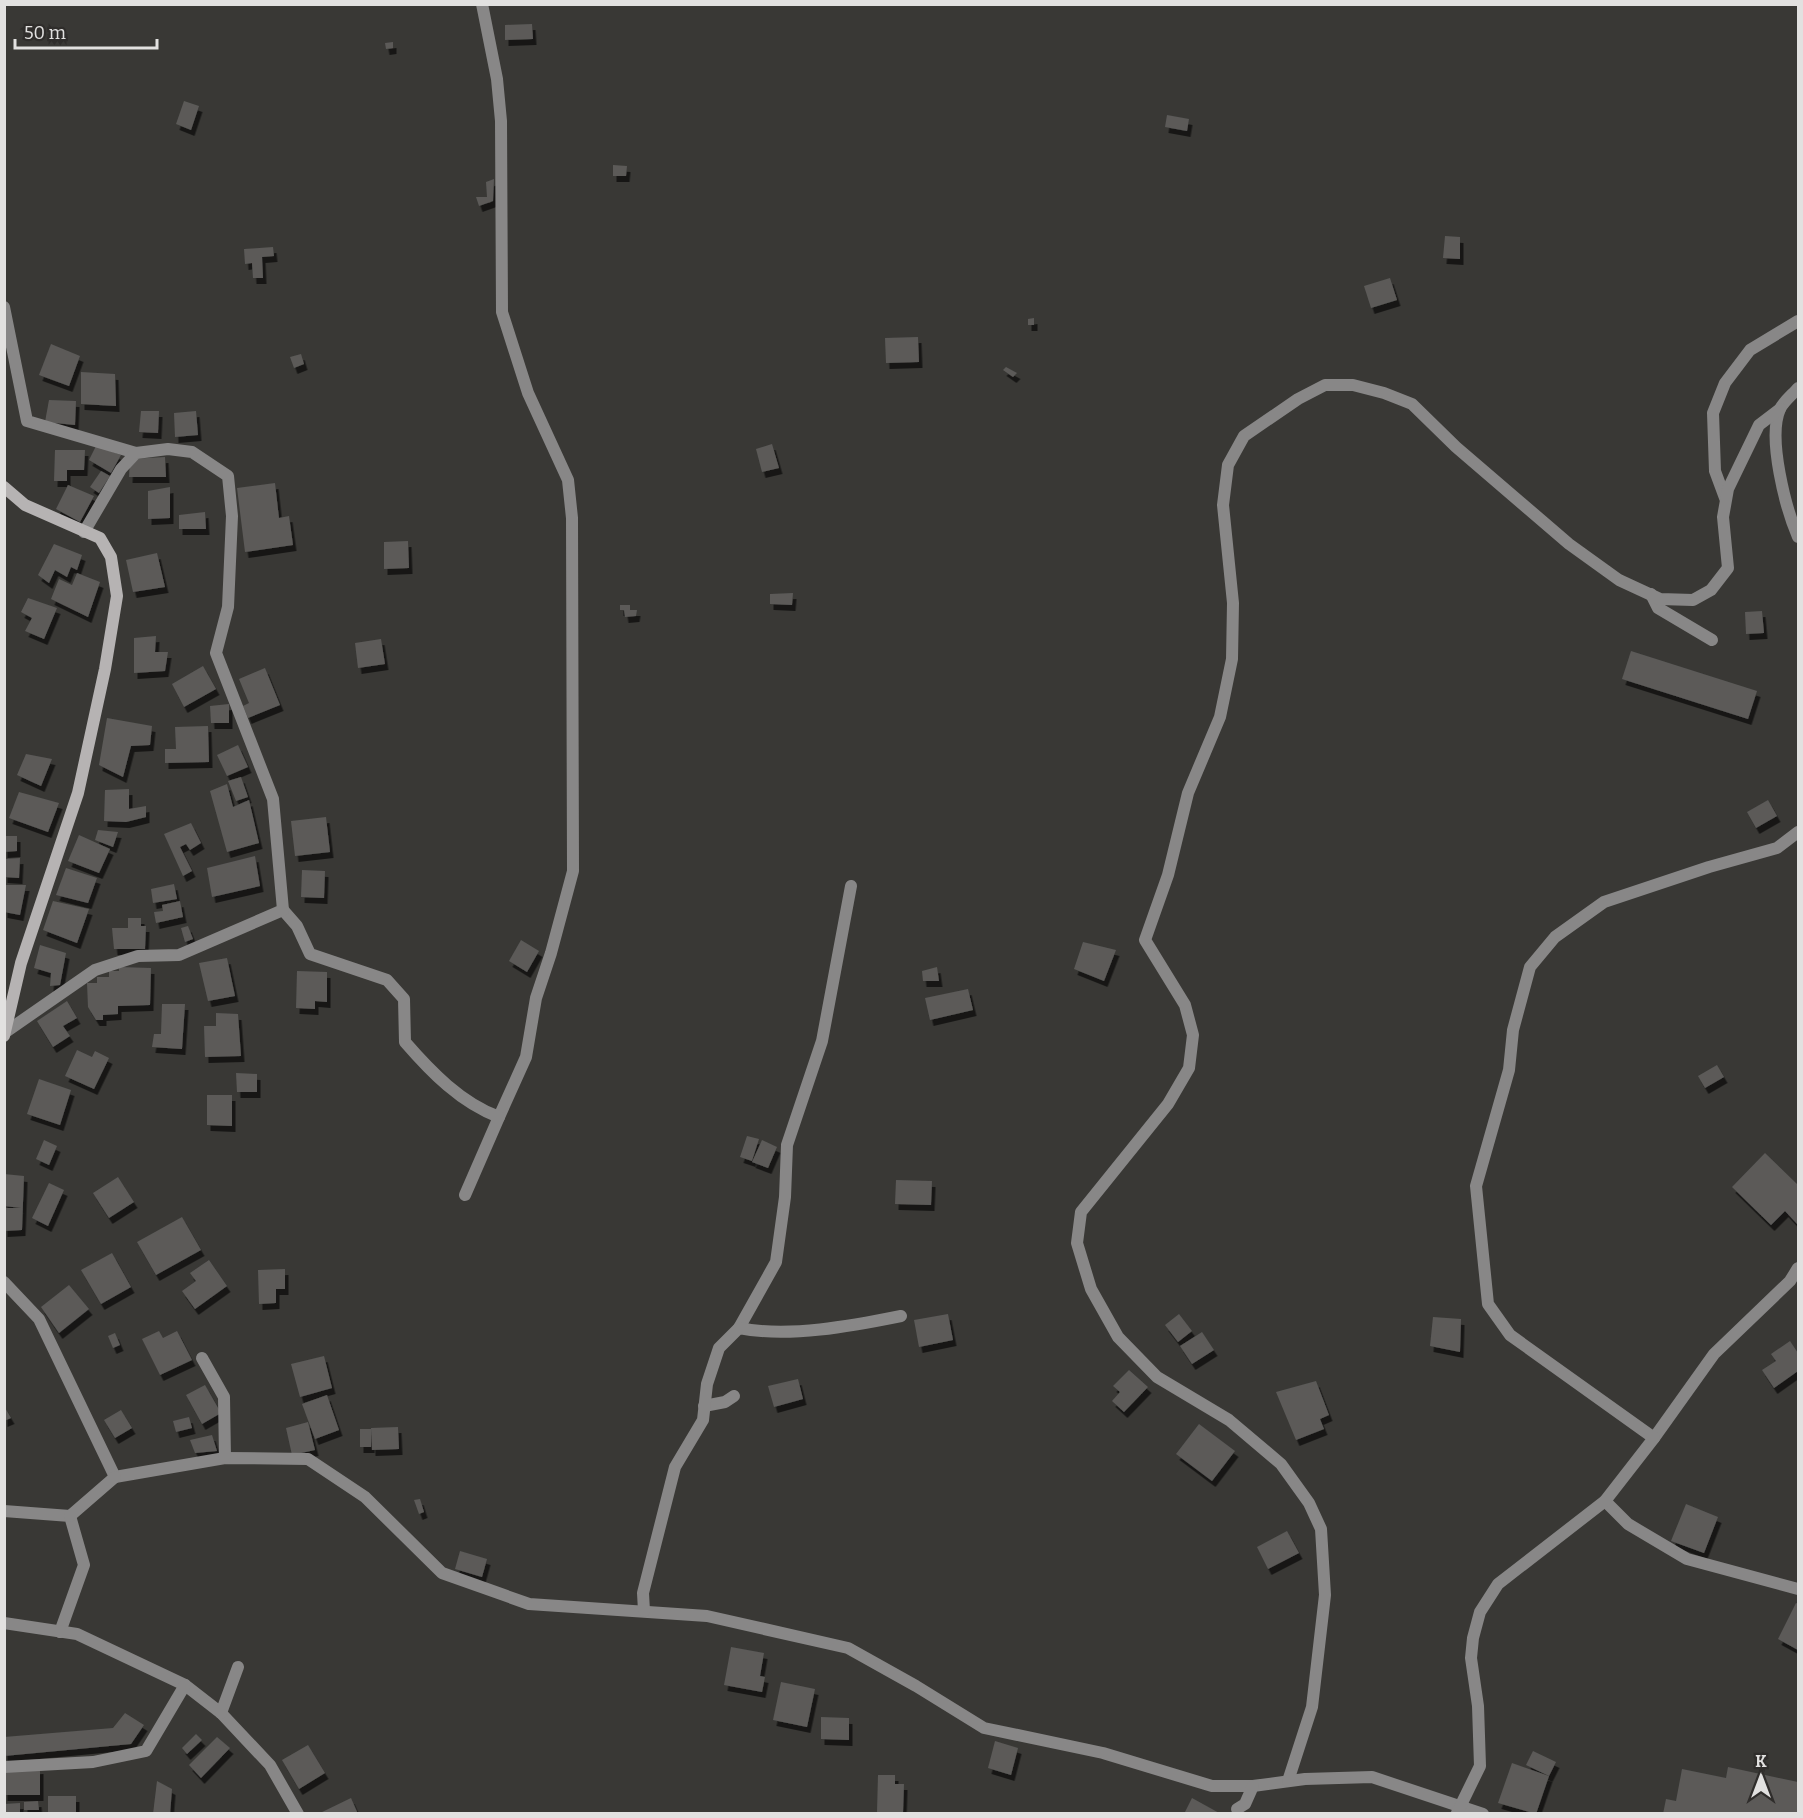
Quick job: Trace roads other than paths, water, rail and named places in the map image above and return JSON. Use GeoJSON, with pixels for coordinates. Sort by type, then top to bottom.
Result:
{"type":"FeatureCollection","features":[{"type":"Feature","properties":{"kind":"main road"},"geometry":{"type":"LineString","coordinates":[[4,488],[25,505],[100,538],[111,557],[117,596],[105,669],[78,794],[21,963],[6,1034]]}},
{"type":"Feature","properties":{"kind":"street"},"geometry":{"type":"LineString","coordinates":[[465,1195],[526,1057],[536,998],[551,953],[573,871],[572,518],[568,480],[528,393],[502,312],[501,121],[497,79],[482,4]]}},
{"type":"Feature","properties":{"kind":"street"},"geometry":{"type":"LineString","coordinates":[[4,307],[27,421],[136,453],[168,449],[192,452],[228,476],[231,516],[228,607],[216,653],[273,799],[283,910],[297,926],[310,954],[387,980],[404,999],[405,1042],[425,1065],[476,1109],[499,1118]]}},
{"type":"Feature","properties":{"kind":"street"},"geometry":{"type":"LineString","coordinates":[[1726,499],[1715,471],[1713,413],[1725,383],[1750,350],[1798,321]]}},
{"type":"Feature","properties":{"kind":"street"},"geometry":{"type":"LineString","coordinates":[[1288,1781],[1312,1707],[1325,1595],[1321,1529],[1309,1503],[1281,1464],[1229,1420],[1157,1377],[1118,1337],[1090,1289],[1077,1243],[1081,1212],[1168,1104],[1189,1068],[1193,1035],[1185,1005],[1145,940],[1168,875],[1188,792],[1220,717],[1232,659],[1233,603],[1223,505],[1228,465],[1244,436],[1298,399],[1325,385],[1353,385],[1384,393],[1412,404],[1456,447],[1569,544],[1619,580],[1660,599],[1693,600],[1711,590],[1728,568],[1723,517],[1728,489],[1759,425],[1780,409],[1798,388]]}},
{"type":"Feature","properties":{"kind":"street"},"geometry":{"type":"LineString","coordinates":[[1780,409],[1775,449],[1788,513],[1798,537]]}},
{"type":"Feature","properties":{"kind":"street"},"geometry":{"type":"LineString","coordinates":[[84,532],[121,469],[136,453]]}},
{"type":"Feature","properties":{"kind":"street"},"geometry":{"type":"LineString","coordinates":[[1651,594],[1658,608],[1712,640]]}},
{"type":"Feature","properties":{"kind":"street"},"geometry":{"type":"LineString","coordinates":[[1654,1438],[1510,1335],[1488,1304],[1476,1186],[1509,1070],[1513,1030],[1530,968],[1555,938],[1604,902],[1709,867],[1777,848],[1798,832]]}},
{"type":"Feature","properties":{"kind":"street"},"geometry":{"type":"LineString","coordinates":[[644,1611],[643,1593],[675,1467],[703,1420],[707,1384],[720,1348],[739,1328],[776,1262],[785,1197],[787,1145],[822,1041],[851,886]]}},
{"type":"Feature","properties":{"kind":"street"},"geometry":{"type":"LineString","coordinates":[[6,1034],[95,970],[138,956],[179,955],[283,910]]}},
{"type":"Feature","properties":{"kind":"street"},"geometry":{"type":"LineString","coordinates":[[1459,1810],[1480,1766],[1478,1706],[1471,1658],[1473,1638],[1480,1612],[1498,1584],[1605,1501],[1654,1438],[1714,1353],[1783,1288],[1798,1268]]}},
{"type":"Feature","properties":{"kind":"street"},"geometry":{"type":"LineString","coordinates":[[8,1290],[39,1319],[115,1477]]}},
{"type":"Feature","properties":{"kind":"street"},"geometry":{"type":"LineString","coordinates":[[739,1328],[766,1333],[842,1326],[901,1317]]}},
{"type":"Feature","properties":{"kind":"street"},"geometry":{"type":"LineString","coordinates":[[202,1358],[224,1397],[225,1458]]}},
{"type":"Feature","properties":{"kind":"street"},"geometry":{"type":"LineString","coordinates":[[704,1406],[725,1402],[734,1396]]}},
{"type":"Feature","properties":{"kind":"street"},"geometry":{"type":"LineString","coordinates":[[4,1511],[70,1515],[115,1477],[225,1458],[308,1459],[365,1497],[442,1573],[529,1604],[707,1616],[848,1648],[984,1728],[1103,1752],[1212,1786],[1253,1786],[1288,1781],[1372,1777],[1459,1810],[1483,1814]]}},
{"type":"Feature","properties":{"kind":"street"},"geometry":{"type":"LineString","coordinates":[[1605,1501],[1628,1524],[1688,1558],[1798,1589]]}},
{"type":"Feature","properties":{"kind":"street"},"geometry":{"type":"LineString","coordinates":[[60,1632],[84,1564],[70,1515]]}},
{"type":"Feature","properties":{"kind":"street"},"geometry":{"type":"LineString","coordinates":[[4,1623],[77,1634],[185,1685],[221,1713],[270,1765],[298,1814]]}},
{"type":"Feature","properties":{"kind":"street"},"geometry":{"type":"LineString","coordinates":[[221,1713],[237,1667]]}},
{"type":"Feature","properties":{"kind":"street"},"geometry":{"type":"LineString","coordinates":[[4,1767],[93,1762],[146,1751],[185,1685]]}},
{"type":"Feature","properties":{"kind":"street"},"geometry":{"type":"LineString","coordinates":[[1237,1809],[1245,1804],[1253,1786]]}}]}
